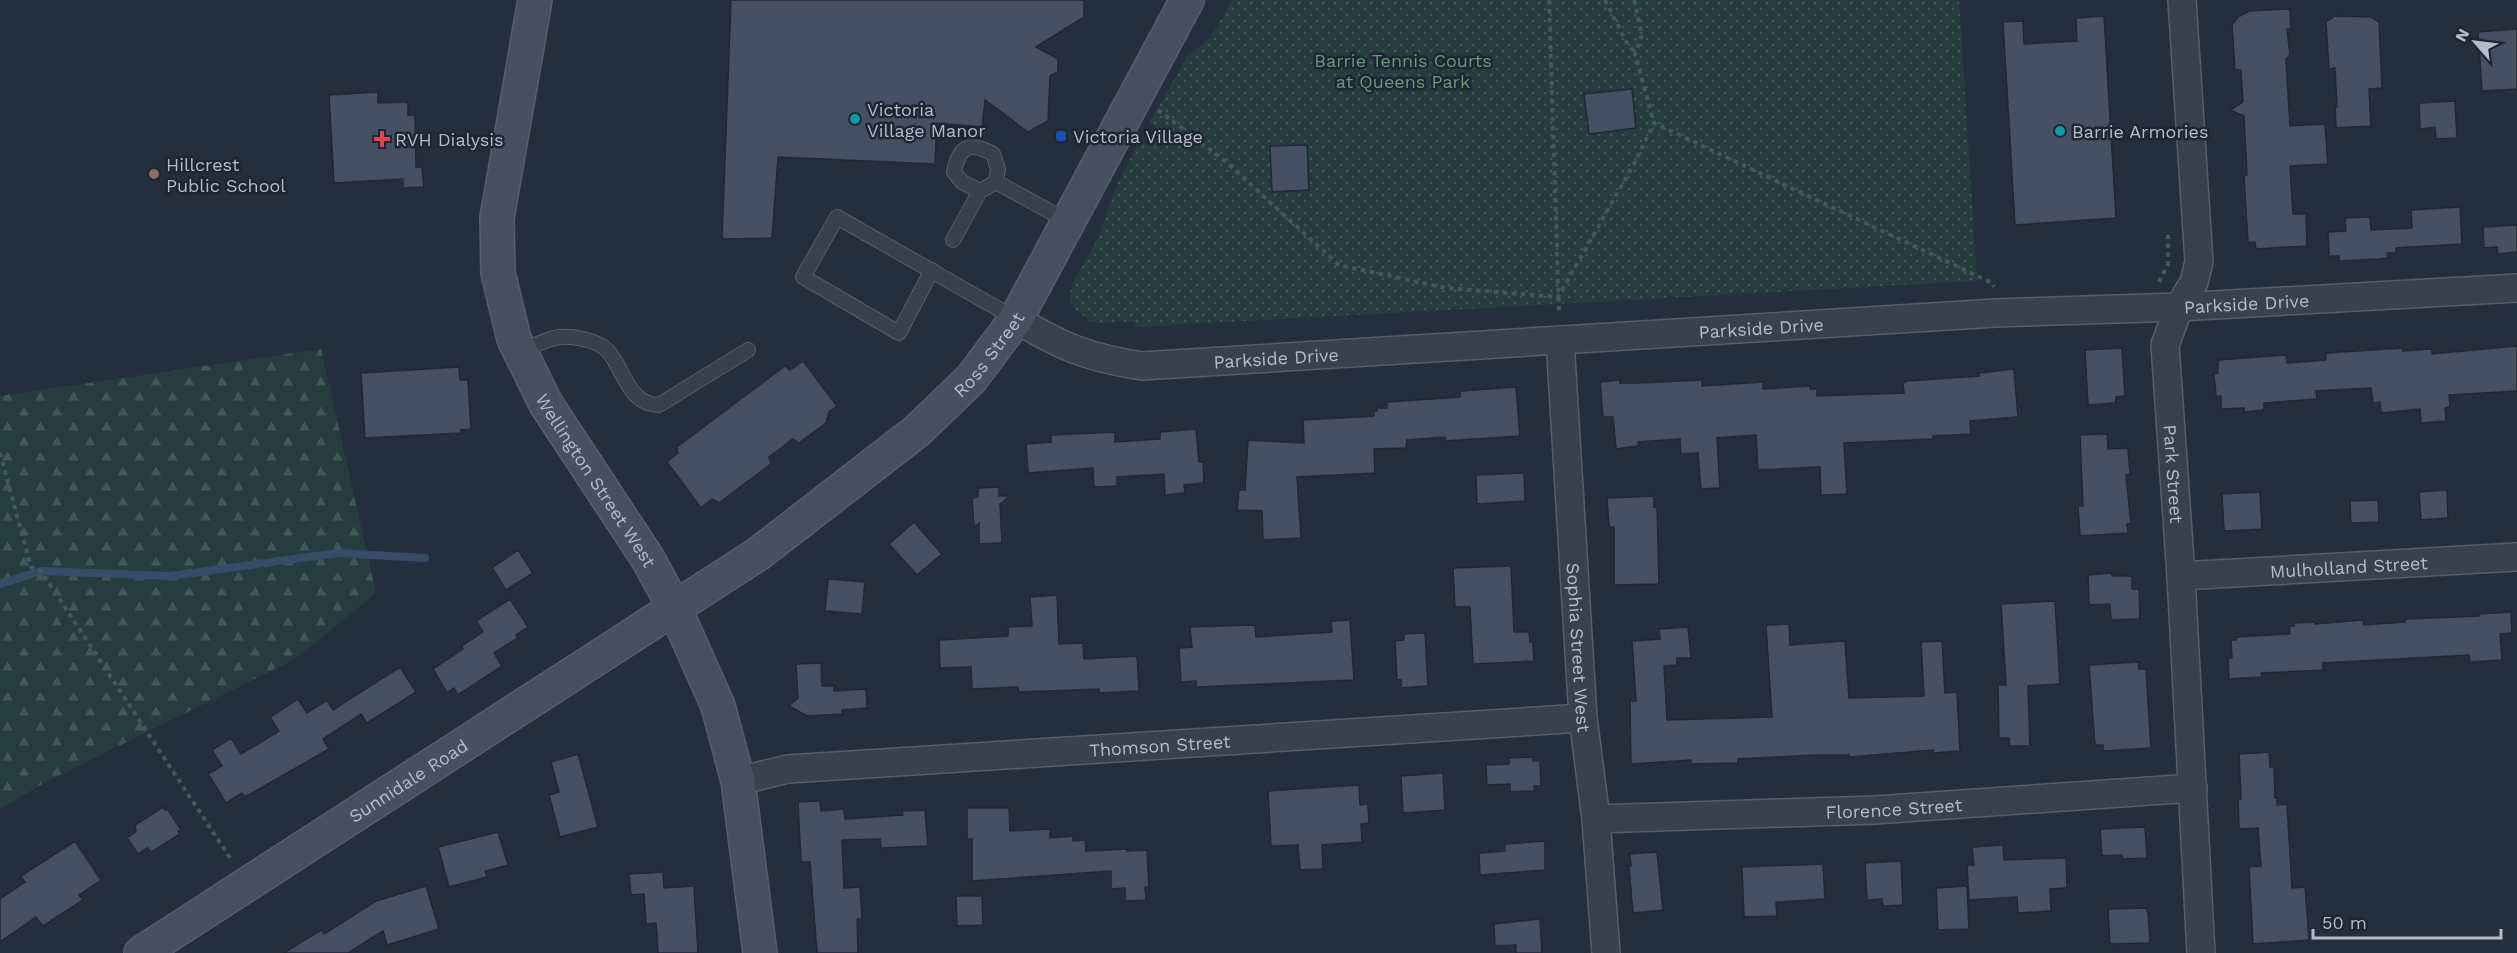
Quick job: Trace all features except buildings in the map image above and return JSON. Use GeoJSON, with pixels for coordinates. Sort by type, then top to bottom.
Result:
{"type":"FeatureCollection","features":[{"type":"Feature","properties":{"kind":"main road","name":"Wellington Street West"},"geometry":{"type":"LineString","coordinates":[[535,0],[497,218],[498,273],[514,339],[546,404],[648,559],[674,607],[718,706],[738,782],[760,953]]}},
{"type":"Feature","properties":{"kind":"main road","name":"Ross Street"},"geometry":{"type":"LineString","coordinates":[[674,607],[758,554],[917,431],[971,379],[1016,319],[1186,0]]}},
{"type":"Feature","properties":{"kind":"main road","name":"Sunnidale Road"},"geometry":{"type":"LineString","coordinates":[[141,953],[248,886],[674,607]]}},
{"type":"Feature","properties":{"kind":"street","name":"Park Street"},"geometry":{"type":"LineString","coordinates":[[2182,0],[2199,262],[2194,282],[2179,307],[2164,345],[2181,576],[2201,953]]}},
{"type":"Feature","properties":{"kind":"street","name":"Parkside Drive"},"geometry":{"type":"LineString","coordinates":[[1016,319],[1050,340],[1102,360],[1142,366],[1996,313],[2179,307],[2517,288]]}},
{"type":"Feature","properties":{"kind":"street","name":"Sophia Street West"},"geometry":{"type":"LineString","coordinates":[[1560,340],[1583,718],[1596,819],[1606,953]]}},
{"type":"Feature","properties":{"kind":"street","name":"Mulholland Street"},"geometry":{"type":"LineString","coordinates":[[2181,576],[2516,557]]}},
{"type":"Feature","properties":{"kind":"street","name":"Thomson Street"},"geometry":{"type":"LineString","coordinates":[[738,782],[788,769],[1583,718]]}},
{"type":"Feature","properties":{"kind":"street","name":"Florence Street"},"geometry":{"type":"LineString","coordinates":[[1596,819],[1875,810],[2193,788]]}},
{"type":"Feature","properties":{"kind":"lane"},"geometry":{"type":"LineString","coordinates":[[980,191],[962,182],[954,172],[957,157],[966,148],[979,146],[993,154],[998,169],[996,182]]}},
{"type":"Feature","properties":{"kind":"lane"},"geometry":{"type":"LineString","coordinates":[[996,182],[1067,221]]}},
{"type":"Feature","properties":{"kind":"lane"},"geometry":{"type":"LineString","coordinates":[[953,240],[980,191],[996,182]]}},
{"type":"Feature","properties":{"kind":"lane"},"geometry":{"type":"LineString","coordinates":[[932,270],[899,333],[803,277],[837,217],[932,270],[1016,319]]}},
{"type":"Feature","properties":{"kind":"lane"},"geometry":{"type":"LineString","coordinates":[[520,352],[558,337],[584,340],[601,346],[608,351],[634,393],[651,405],[659,405],[748,350]]}},
{"type":"Feature","properties":{"kind":"path"},"geometry":{"type":"LineString","coordinates":[[1549,0],[1558,306]]}},
{"type":"Feature","properties":{"kind":"path"},"geometry":{"type":"LineString","coordinates":[[1558,297],[1634,164],[1654,123],[1635,54],[1605,0]]}},
{"type":"Feature","properties":{"kind":"path"},"geometry":{"type":"LineString","coordinates":[[1634,0],[1642,35],[1635,54]]}},
{"type":"Feature","properties":{"kind":"path"},"geometry":{"type":"LineString","coordinates":[[1154,107],[1225,161],[1339,265],[1446,288],[1558,297]]}},
{"type":"Feature","properties":{"kind":"path"},"geometry":{"type":"LineString","coordinates":[[1654,123],[1988,281]]}},
{"type":"Feature","properties":{"kind":"path"},"geometry":{"type":"LineString","coordinates":[[2158,284],[2168,264],[2168,222]]}},
{"type":"Feature","properties":{"kind":"path"},"geometry":{"type":"LineString","coordinates":[[0,453],[31,567],[41,571],[248,886]]}},
{"type":"Feature","properties":{"kind":"green space","name":"Barrie Tennis Courts at Queens Park"},"geometry":{"type":"Polygon","coordinates":[[[1232,0],[1959,0],[1977,281],[1135,327],[1134,322],[1090,321],[1076,310],[1071,302],[1072,284],[1097,240],[1118,182],[1140,141],[1148,145],[1158,128],[1149,123],[1187,57],[1211,37],[1232,0]]]}},
{"type":"Feature","properties":{"kind":"green space"},"geometry":{"type":"Polygon","coordinates":[[[321,349],[376,593],[295,659],[42,784],[0,809],[0,396],[321,349]]]}},
{"type":"Feature","properties":{"kind":"waterway"},"geometry":{"type":"LineString","coordinates":[[0,584],[41,571],[170,576],[338,553],[425,558]]}},
{"type":"Feature","properties":{"kind":"place","name":"Victoria Village Manor"},"geometry":{"type":"Point","coordinates":[855,119]}},
{"type":"Feature","properties":{"kind":"place","name":"Barrie Armories"},"geometry":{"type":"Point","coordinates":[2060,131]}},
{"type":"Feature","properties":{"kind":"place","name":"Victoria Village"},"geometry":{"type":"Point","coordinates":[1061,136]}},
{"type":"Feature","properties":{"kind":"place","name":"RVH Dialysis"},"geometry":{"type":"Point","coordinates":[382,139]}},
{"type":"Feature","properties":{"kind":"place","name":"Hillcrest Public School"},"geometry":{"type":"Point","coordinates":[154,174]}}]}
